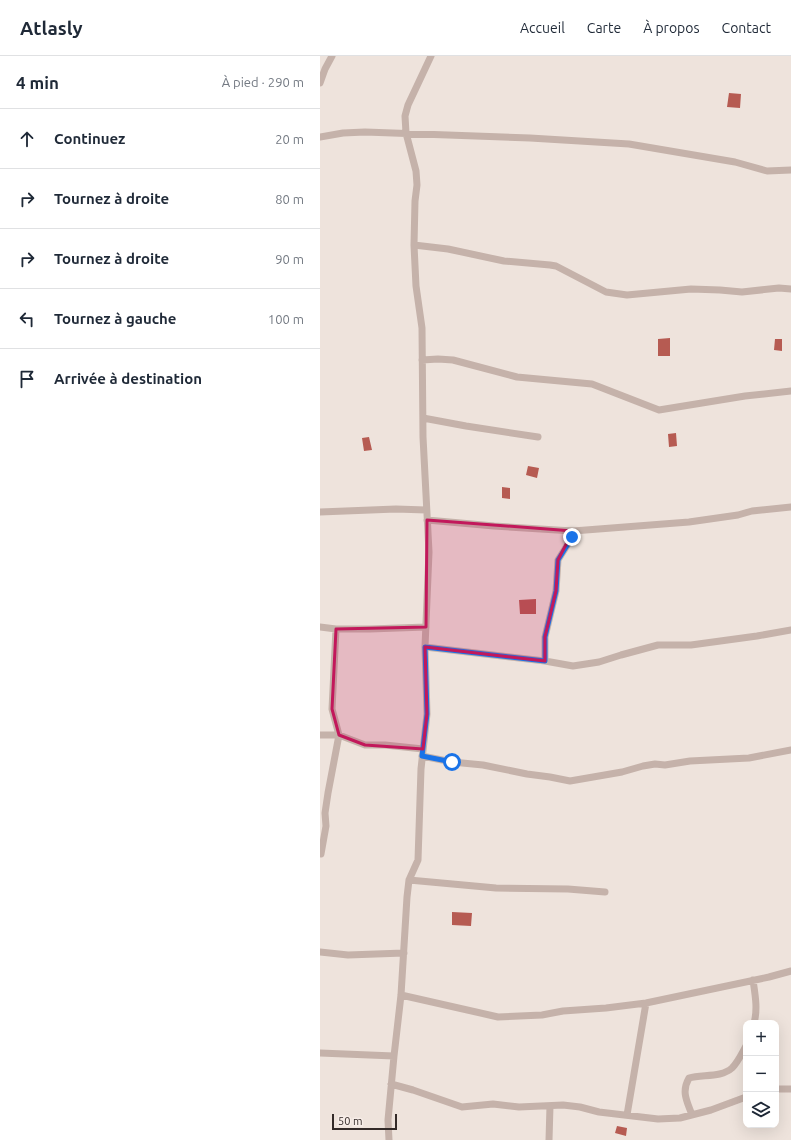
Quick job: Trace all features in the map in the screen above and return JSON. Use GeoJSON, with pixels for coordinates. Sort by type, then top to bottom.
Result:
{"type":"FeatureCollection","features":[{"type":"Feature","properties":{"kind":"street"},"geometry":{"type":"LineString","coordinates":[[320,83],[332,56]]}},
{"type":"Feature","properties":{"kind":"street"},"geometry":{"type":"LineString","coordinates":[[389,1140],[388,1120],[401,995],[407,897],[409,880],[418,860],[423,752],[427,714],[425,647],[428,576],[422,328],[416,286],[414,245],[417,184],[416,171],[406,133],[406,116],[408,106],[431,56]]}},
{"type":"Feature","properties":{"kind":"street"},"geometry":{"type":"LineString","coordinates":[[320,137],[343,133],[365,132],[530,138],[630,144],[735,162],[767,171],[791,170]]}},
{"type":"Feature","properties":{"kind":"street"},"geometry":{"type":"LineString","coordinates":[[414,245],[448,249],[504,261],[556,266],[606,292],[628,296],[691,289],[742,292],[779,288],[791,289]]}},
{"type":"Feature","properties":{"kind":"street"},"geometry":{"type":"LineString","coordinates":[[422,360],[453,360],[517,377],[592,384],[659,410],[746,396],[791,392]]}},
{"type":"Feature","properties":{"kind":"street"},"geometry":{"type":"LineString","coordinates":[[423,418],[538,437]]}},
{"type":"Feature","properties":{"kind":"street"},"geometry":{"type":"LineString","coordinates":[[427,520],[494,526],[573,530],[647,524],[683,523],[791,507]]}},
{"type":"Feature","properties":{"kind":"street"},"geometry":{"type":"LineString","coordinates":[[320,512],[396,509],[426,510]]}},
{"type":"Feature","properties":{"kind":"street"},"geometry":{"type":"LineString","coordinates":[[545,661],[545,637],[556,591],[558,560],[568,544],[573,530]]}},
{"type":"Feature","properties":{"kind":"street"},"geometry":{"type":"LineString","coordinates":[[320,627],[336,629],[426,627]]}},
{"type":"Feature","properties":{"kind":"street"},"geometry":{"type":"LineString","coordinates":[[320,856],[326,826],[325,813],[328,793],[339,735],[332,709],[336,629]]}},
{"type":"Feature","properties":{"kind":"street"},"geometry":{"type":"LineString","coordinates":[[425,647],[545,661],[573,666],[593,663],[658,645],[691,645],[791,630]]}},
{"type":"Feature","properties":{"kind":"street"},"geometry":{"type":"LineString","coordinates":[[320,734],[339,735],[365,745],[385,745],[423,752],[452,762],[483,765],[570,782],[655,764],[665,765],[690,761],[749,758],[791,750]]}},
{"type":"Feature","properties":{"kind":"street"},"geometry":{"type":"LineString","coordinates":[[409,880],[496,888],[568,889],[605,892]]}},
{"type":"Feature","properties":{"kind":"street"},"geometry":{"type":"LineString","coordinates":[[320,952],[348,955],[404,953]]}},
{"type":"Feature","properties":{"kind":"street"},"geometry":{"type":"LineString","coordinates":[[401,995],[503,1017],[542,1015],[563,1011],[646,1003],[791,971]]}},
{"type":"Feature","properties":{"kind":"street"},"geometry":{"type":"LineString","coordinates":[[753,980],[756,1014],[755,1020]]}},
{"type":"Feature","properties":{"kind":"street"},"geometry":{"type":"LineString","coordinates":[[627,1115],[646,1003]]}},
{"type":"Feature","properties":{"kind":"street"},"geometry":{"type":"LineString","coordinates":[[692,1115],[684,1089],[689,1078],[721,1074],[731,1069],[743,1051]]}},
{"type":"Feature","properties":{"kind":"street"},"geometry":{"type":"LineString","coordinates":[[320,1053],[394,1056]]}},
{"type":"Feature","properties":{"kind":"street"},"geometry":{"type":"LineString","coordinates":[[391,1084],[462,1107],[493,1104],[519,1107],[568,1106],[580,1107],[599,1112],[658,1119],[680,1118],[743,1098]]}},
{"type":"Feature","properties":{"kind":"street"},"geometry":{"type":"LineString","coordinates":[[779,1089],[791,1089]]}},
{"type":"Feature","properties":{"kind":"street"},"geometry":{"type":"LineString","coordinates":[[549,1140],[550,1106]]}},
{"type":"Feature","properties":{"kind":"highlighted area"},"geometry":{"type":"Polygon","coordinates":[[[427,520],[573,531],[558,560],[556,591],[545,637],[545,661],[425,647],[427,714],[423,749],[365,745],[339,735],[332,709],[336,629],[426,627],[427,520]]]}},
{"type":"Feature","properties":{"kind":"building"},"geometry":{"type":"Polygon","coordinates":[[[729,93],[741,94],[740,108],[727,107],[729,93]]]}},
{"type":"Feature","properties":{"kind":"building"},"geometry":{"type":"Polygon","coordinates":[[[670,338],[670,356],[658,356],[658,339],[670,338]]]}},
{"type":"Feature","properties":{"kind":"building"},"geometry":{"type":"Polygon","coordinates":[[[775,339],[782,339],[782,351],[774,350],[775,339]]]}},
{"type":"Feature","properties":{"kind":"building"},"geometry":{"type":"Polygon","coordinates":[[[676,433],[677,446],[669,447],[668,434],[676,433]]]}},
{"type":"Feature","properties":{"kind":"building"},"geometry":{"type":"Polygon","coordinates":[[[369,437],[372,450],[364,451],[362,438],[369,437]]]}},
{"type":"Feature","properties":{"kind":"building"},"geometry":{"type":"Polygon","coordinates":[[[528,466],[539,468],[537,478],[526,475],[528,466]]]}},
{"type":"Feature","properties":{"kind":"building"},"geometry":{"type":"Polygon","coordinates":[[[502,487],[510,488],[510,499],[502,498],[502,487]]]}},
{"type":"Feature","properties":{"kind":"building"},"geometry":{"type":"Polygon","coordinates":[[[536,599],[536,614],[520,614],[519,600],[536,599]]]}},
{"type":"Feature","properties":{"kind":"building"},"geometry":{"type":"Polygon","coordinates":[[[452,912],[472,913],[471,926],[452,925],[452,912]]]}},
{"type":"Feature","properties":{"kind":"building"},"geometry":{"type":"Polygon","coordinates":[[[617,1126],[627,1128],[626,1136],[615,1133],[617,1126]]]}},
{"type":"Feature","properties":{"kind":"route"},"geometry":{"type":"LineString","coordinates":[[452,762],[422,756],[426,736],[427,714],[425,647],[545,661],[545,637],[556,591],[558,560],[572,537]]}}]}
